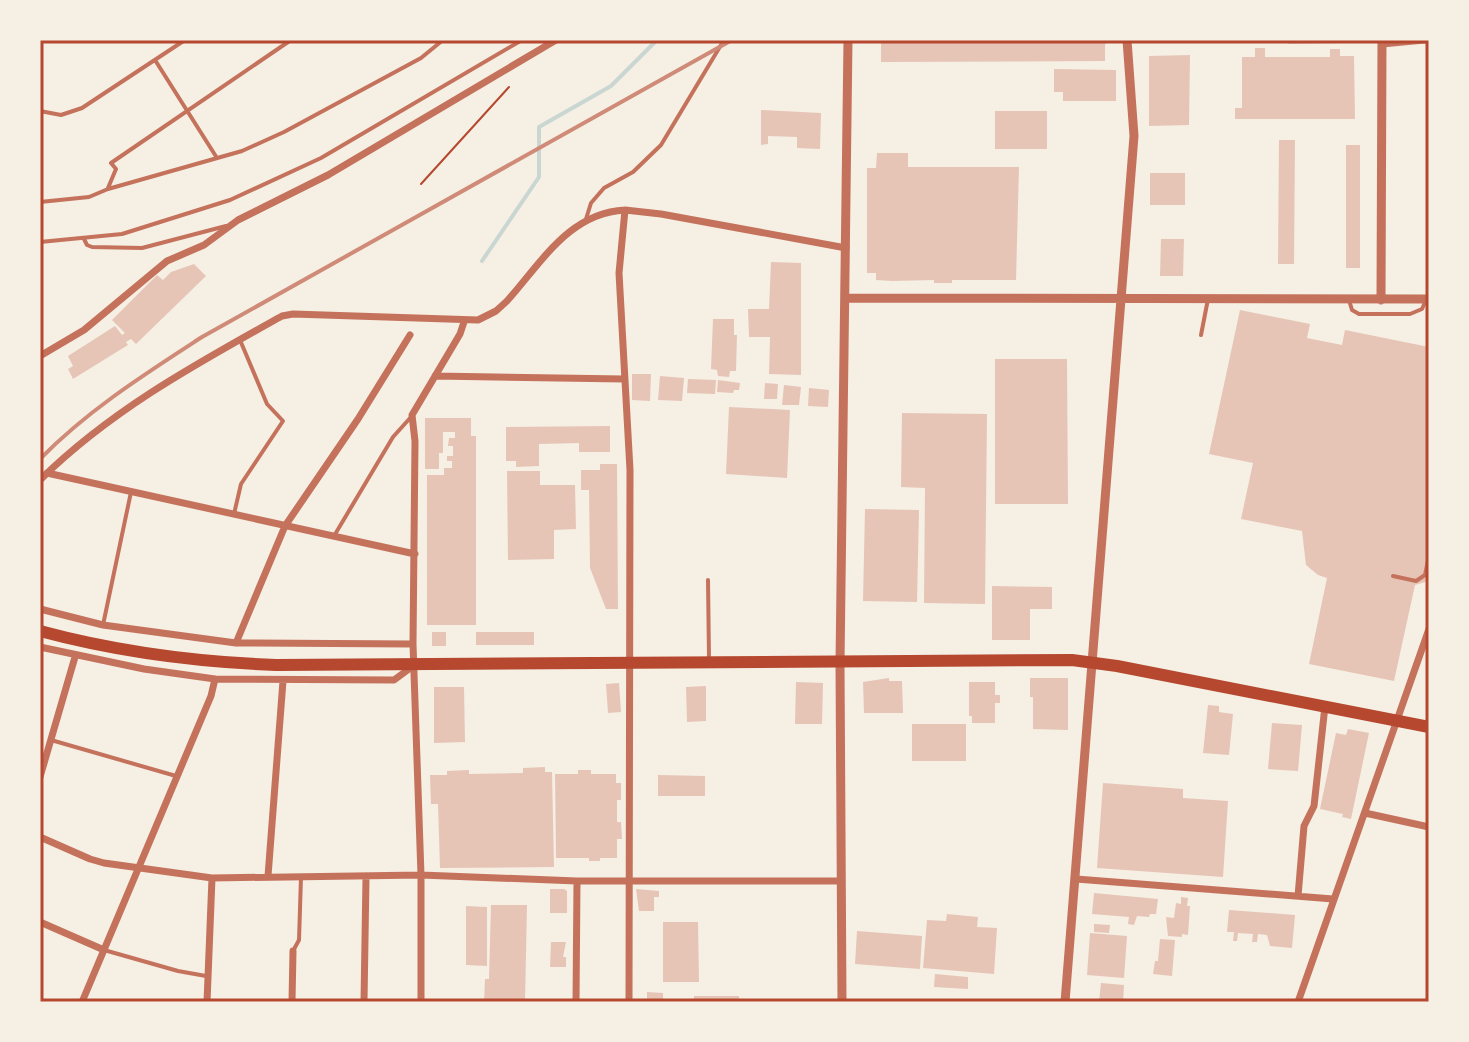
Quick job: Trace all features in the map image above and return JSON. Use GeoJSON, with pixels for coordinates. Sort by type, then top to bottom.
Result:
{"type":"FeatureCollection","features":[{"type":"Feature","properties":{"kind":"highway"},"geometry":{"type":"LineString","coordinates":[[40,631],[149,655],[252,664],[628,665],[1072,660],[1429,727]]}},
{"type":"Feature","properties":{"kind":"street"},"geometry":{"type":"LineString","coordinates":[[40,356],[84,330],[160,265],[204,245],[226,226],[328,175],[556,40]]}},
{"type":"Feature","properties":{"kind":"street"},"geometry":{"type":"LineString","coordinates":[[842,1002],[840,663],[848,40]]}},
{"type":"Feature","properties":{"kind":"street"},"geometry":{"type":"LineString","coordinates":[[1065,1002],[1134,136],[1127,40]]}},
{"type":"Feature","properties":{"kind":"street"},"geometry":{"type":"LineString","coordinates":[[1381,300],[1382,42],[1424,40]]}},
{"type":"Feature","properties":{"kind":"street"},"geometry":{"type":"LineString","coordinates":[[625,210],[619,273],[630,470],[629,1002]]}},
{"type":"Feature","properties":{"kind":"street"},"geometry":{"type":"LineString","coordinates":[[40,480],[107,422],[172,377],[282,316],[478,320],[496,311],[564,237],[586,219],[608,211],[661,214],[846,248]]}},
{"type":"Feature","properties":{"kind":"street"},"geometry":{"type":"LineString","coordinates":[[846,298],[1428,299]]}},
{"type":"Feature","properties":{"kind":"street"},"geometry":{"type":"LineString","coordinates":[[421,1002],[421,875],[413,666],[415,441],[412,415],[464,322]]}},
{"type":"Feature","properties":{"kind":"street"},"geometry":{"type":"LineString","coordinates":[[236,643],[285,526],[358,419],[410,335]]}},
{"type":"Feature","properties":{"kind":"street"},"geometry":{"type":"LineString","coordinates":[[435,376],[624,379]]}},
{"type":"Feature","properties":{"kind":"street"},"geometry":{"type":"LineString","coordinates":[[47,473],[415,554]]}},
{"type":"Feature","properties":{"kind":"street"},"geometry":{"type":"LineString","coordinates":[[40,609],[103,625],[236,643],[413,644]]}},
{"type":"Feature","properties":{"kind":"street"},"geometry":{"type":"LineString","coordinates":[[1298,1002],[1429,629]]}},
{"type":"Feature","properties":{"kind":"street"},"geometry":{"type":"LineString","coordinates":[[40,647],[75,657],[215,679],[394,680],[413,666]]}},
{"type":"Feature","properties":{"kind":"street"},"geometry":{"type":"LineString","coordinates":[[40,777],[75,657]]}},
{"type":"Feature","properties":{"kind":"street"},"geometry":{"type":"LineString","coordinates":[[82,1002],[211,696],[215,679]]}},
{"type":"Feature","properties":{"kind":"street"},"geometry":{"type":"LineString","coordinates":[[268,876],[283,681]]}},
{"type":"Feature","properties":{"kind":"street"},"geometry":{"type":"LineString","coordinates":[[1298,896],[1304,826],[1314,806],[1325,706]]}},
{"type":"Feature","properties":{"kind":"street"},"geometry":{"type":"LineString","coordinates":[[1365,813],[1429,827]]}},
{"type":"Feature","properties":{"kind":"street"},"geometry":{"type":"LineString","coordinates":[[40,837],[90,859],[212,878],[421,875],[630,882],[841,881]]}},
{"type":"Feature","properties":{"kind":"street"},"geometry":{"type":"LineString","coordinates":[[364,1002],[366,877]]}},
{"type":"Feature","properties":{"kind":"street"},"geometry":{"type":"LineString","coordinates":[[207,1002],[212,878]]}},
{"type":"Feature","properties":{"kind":"street"},"geometry":{"type":"LineString","coordinates":[[1076,879],[1333,899]]}},
{"type":"Feature","properties":{"kind":"street"},"geometry":{"type":"LineString","coordinates":[[576,1002],[577,881]]}},
{"type":"Feature","properties":{"kind":"street"},"geometry":{"type":"LineString","coordinates":[[40,922],[104,950]]}},
{"type":"Feature","properties":{"kind":"street"},"geometry":{"type":"LineString","coordinates":[[292,1002],[293,951]]}},
{"type":"Feature","properties":{"kind":"lane"},"geometry":{"type":"LineString","coordinates":[[40,111],[61,115],[82,108],[185,40]]}},
{"type":"Feature","properties":{"kind":"lane"},"geometry":{"type":"LineString","coordinates":[[108,189],[116,169],[111,163],[291,40]]}},
{"type":"Feature","properties":{"kind":"lane"},"geometry":{"type":"LineString","coordinates":[[40,202],[89,197],[242,151],[317,116],[429,54],[443,40]]}},
{"type":"Feature","properties":{"kind":"lane"},"geometry":{"type":"LineString","coordinates":[[40,242],[122,234],[230,200],[321,158],[522,40]]}},
{"type":"Feature","properties":{"kind":"lane"},"geometry":{"type":"LineString","coordinates":[[586,219],[591,203],[604,188],[633,172],[661,145],[724,40]]}},
{"type":"Feature","properties":{"kind":"lane"},"geometry":{"type":"LineString","coordinates":[[155,60],[217,158]]}},
{"type":"Feature","properties":{"kind":"lane"},"geometry":{"type":"LineString","coordinates":[[84,239],[92,247],[142,248],[226,226]]}},
{"type":"Feature","properties":{"kind":"lane"},"geometry":{"type":"LineString","coordinates":[[1201,335],[1208,299]]}},
{"type":"Feature","properties":{"kind":"lane"},"geometry":{"type":"LineString","coordinates":[[1349,300],[1352,310],[1359,314],[1410,314],[1422,309],[1428,299]]}},
{"type":"Feature","properties":{"kind":"lane"},"geometry":{"type":"LineString","coordinates":[[234,514],[241,484],[283,421],[267,404],[240,340]]}},
{"type":"Feature","properties":{"kind":"lane"},"geometry":{"type":"LineString","coordinates":[[334,536],[393,437],[412,415]]}},
{"type":"Feature","properties":{"kind":"lane"},"geometry":{"type":"LineString","coordinates":[[103,625],[131,492]]}},
{"type":"Feature","properties":{"kind":"lane"},"geometry":{"type":"LineString","coordinates":[[1393,576],[1416,581],[1425,575],[1429,556]]}},
{"type":"Feature","properties":{"kind":"lane"},"geometry":{"type":"LineString","coordinates":[[708,580],[709,664]]}},
{"type":"Feature","properties":{"kind":"lane"},"geometry":{"type":"LineString","coordinates":[[51,740],[177,776]]}},
{"type":"Feature","properties":{"kind":"lane"},"geometry":{"type":"LineString","coordinates":[[293,951],[299,940],[301,877]]}},
{"type":"Feature","properties":{"kind":"lane"},"geometry":{"type":"LineString","coordinates":[[104,950],[178,971],[208,976]]}},
{"type":"Feature","properties":{"kind":"path"},"geometry":{"type":"LineString","coordinates":[[421,184],[509,87]]}},
{"type":"Feature","properties":{"kind":"building"},"geometry":{"type":"Polygon","coordinates":[[[881,40],[1107,40],[1105,61],[881,62],[881,40]]]}},
{"type":"Feature","properties":{"kind":"building"},"geometry":{"type":"Polygon","coordinates":[[[1288,40],[1346,40],[1346,43],[1288,44],[1288,40]]]}},
{"type":"Feature","properties":{"kind":"building"},"geometry":{"type":"Polygon","coordinates":[[[1255,48],[1265,48],[1265,57],[1330,57],[1330,49],[1340,49],[1340,56],[1354,56],[1355,119],[1235,119],[1235,108],[1242,108],[1242,57],[1255,57],[1255,48]]]}},
{"type":"Feature","properties":{"kind":"building"},"geometry":{"type":"Polygon","coordinates":[[[1190,55],[1189,125],[1149,126],[1149,56],[1190,55]]]}},
{"type":"Feature","properties":{"kind":"building"},"geometry":{"type":"Polygon","coordinates":[[[1054,69],[1116,70],[1116,101],[1063,101],[1063,92],[1054,92],[1054,69]]]}},
{"type":"Feature","properties":{"kind":"building"},"geometry":{"type":"Polygon","coordinates":[[[761,110],[821,113],[820,149],[797,148],[797,137],[768,136],[768,144],[761,145],[761,110]]]}},
{"type":"Feature","properties":{"kind":"building"},"geometry":{"type":"Polygon","coordinates":[[[995,111],[1047,111],[1047,149],[995,149],[995,111]]]}},
{"type":"Feature","properties":{"kind":"building"},"geometry":{"type":"Polygon","coordinates":[[[1279,140],[1295,140],[1294,264],[1278,264],[1279,140]]]}},
{"type":"Feature","properties":{"kind":"building"},"geometry":{"type":"Polygon","coordinates":[[[1346,145],[1360,145],[1360,268],[1346,268],[1346,145]]]}},
{"type":"Feature","properties":{"kind":"building"},"geometry":{"type":"Polygon","coordinates":[[[877,153],[908,153],[908,167],[1019,167],[1016,280],[934,283],[934,280],[876,280],[876,273],[867,273],[867,168],[876,168],[877,153]]]}},
{"type":"Feature","properties":{"kind":"building"},"geometry":{"type":"Polygon","coordinates":[[[1150,173],[1185,173],[1185,205],[1150,205],[1150,173]]]}},
{"type":"Feature","properties":{"kind":"building"},"geometry":{"type":"Polygon","coordinates":[[[1161,239],[1184,239],[1183,276],[1160,276],[1161,239]]]}},
{"type":"Feature","properties":{"kind":"building"},"geometry":{"type":"Polygon","coordinates":[[[771,262],[801,263],[801,375],[769,374],[770,337],[749,337],[748,309],[769,309],[771,262]]]}},
{"type":"Feature","properties":{"kind":"building"},"geometry":{"type":"Polygon","coordinates":[[[194,264],[206,276],[136,344],[131,339],[126,342],[128,345],[73,379],[68,369],[73,366],[68,356],[115,326],[122,335],[125,333],[112,320],[157,275],[163,280],[171,272],[194,264]]]}},
{"type":"Feature","properties":{"kind":"building"},"geometry":{"type":"Polygon","coordinates":[[[1240,310],[1310,324],[1307,338],[1342,345],[1345,330],[1429,347],[1429,581],[1415,585],[1394,681],[1309,664],[1327,578],[1306,565],[1302,531],[1241,519],[1253,463],[1209,454],[1240,310]]]}},
{"type":"Feature","properties":{"kind":"building"},"geometry":{"type":"Polygon","coordinates":[[[713,319],[734,319],[736,371],[730,371],[729,377],[718,376],[717,370],[711,369],[713,319]]]}},
{"type":"Feature","properties":{"kind":"building"},"geometry":{"type":"Polygon","coordinates":[[[995,359],[1067,359],[1068,504],[995,504],[995,359]]]}},
{"type":"Feature","properties":{"kind":"building"},"geometry":{"type":"Polygon","coordinates":[[[632,374],[651,374],[650,401],[632,400],[632,374]]]}},
{"type":"Feature","properties":{"kind":"building"},"geometry":{"type":"Polygon","coordinates":[[[660,376],[684,378],[682,401],[658,400],[660,376]]]}},
{"type":"Feature","properties":{"kind":"building"},"geometry":{"type":"Polygon","coordinates":[[[688,379],[716,380],[715,394],[687,393],[688,379]]]}},
{"type":"Feature","properties":{"kind":"building"},"geometry":{"type":"Polygon","coordinates":[[[718,380],[740,383],[739,390],[733,393],[717,392],[718,380]]]}},
{"type":"Feature","properties":{"kind":"building"},"geometry":{"type":"Polygon","coordinates":[[[765,383],[778,384],[777,399],[764,399],[765,383]]]}},
{"type":"Feature","properties":{"kind":"building"},"geometry":{"type":"Polygon","coordinates":[[[784,385],[801,387],[799,405],[782,405],[784,385]]]}},
{"type":"Feature","properties":{"kind":"building"},"geometry":{"type":"Polygon","coordinates":[[[809,388],[829,390],[828,407],[808,406],[809,388]]]}},
{"type":"Feature","properties":{"kind":"building"},"geometry":{"type":"Polygon","coordinates":[[[729,407],[790,410],[787,478],[726,474],[729,407]]]}},
{"type":"Feature","properties":{"kind":"building"},"geometry":{"type":"Polygon","coordinates":[[[902,413],[987,414],[985,604],[924,603],[925,488],[901,487],[902,413]]]}},
{"type":"Feature","properties":{"kind":"building"},"geometry":{"type":"Polygon","coordinates":[[[425,418],[471,418],[471,436],[476,436],[476,625],[427,625],[427,475],[444,475],[444,468],[452,468],[452,461],[447,461],[447,456],[453,456],[453,446],[448,446],[449,438],[455,438],[455,432],[443,432],[439,469],[425,469],[425,418]]]}},
{"type":"Feature","properties":{"kind":"building"},"geometry":{"type":"Polygon","coordinates":[[[610,426],[610,452],[579,452],[579,443],[539,444],[539,466],[516,467],[516,461],[506,461],[506,427],[610,426]]]}},
{"type":"Feature","properties":{"kind":"building"},"geometry":{"type":"Polygon","coordinates":[[[600,464],[617,464],[618,609],[606,609],[590,568],[589,490],[581,490],[581,470],[600,470],[600,464]]]}},
{"type":"Feature","properties":{"kind":"building"},"geometry":{"type":"Polygon","coordinates":[[[507,471],[540,471],[540,485],[575,485],[576,529],[554,530],[554,559],[508,560],[507,471]]]}},
{"type":"Feature","properties":{"kind":"building"},"geometry":{"type":"Polygon","coordinates":[[[865,509],[919,510],[917,602],[863,601],[865,509]]]}},
{"type":"Feature","properties":{"kind":"building"},"geometry":{"type":"Polygon","coordinates":[[[992,586],[1052,587],[1052,609],[1030,609],[1030,640],[992,640],[992,586]]]}},
{"type":"Feature","properties":{"kind":"building"},"geometry":{"type":"Polygon","coordinates":[[[432,632],[446,632],[446,646],[432,646],[432,632]]]}},
{"type":"Feature","properties":{"kind":"building"},"geometry":{"type":"Polygon","coordinates":[[[476,632],[534,632],[534,645],[476,645],[476,632]]]}},
{"type":"Feature","properties":{"kind":"building"},"geometry":{"type":"Polygon","coordinates":[[[889,678],[889,681],[902,681],[903,713],[864,713],[863,682],[889,678]]]}},
{"type":"Feature","properties":{"kind":"building"},"geometry":{"type":"Polygon","coordinates":[[[1030,678],[1068,678],[1068,730],[1033,729],[1030,678]]]}},
{"type":"Feature","properties":{"kind":"building"},"geometry":{"type":"Polygon","coordinates":[[[796,682],[823,683],[822,724],[795,724],[796,682]]]}},
{"type":"Feature","properties":{"kind":"building"},"geometry":{"type":"Polygon","coordinates":[[[969,682],[995,682],[995,695],[1000,695],[1000,703],[995,703],[995,723],[972,723],[972,716],[969,716],[969,682]]]}},
{"type":"Feature","properties":{"kind":"building"},"geometry":{"type":"Polygon","coordinates":[[[619,683],[621,712],[608,713],[606,684],[619,683]]]}},
{"type":"Feature","properties":{"kind":"building"},"geometry":{"type":"Polygon","coordinates":[[[706,686],[706,721],[687,722],[686,687],[706,686]]]}},
{"type":"Feature","properties":{"kind":"building"},"geometry":{"type":"Polygon","coordinates":[[[434,687],[464,687],[465,742],[434,743],[434,687]]]}},
{"type":"Feature","properties":{"kind":"building"},"geometry":{"type":"Polygon","coordinates":[[[1208,705],[1219,706],[1219,712],[1233,714],[1229,755],[1203,753],[1208,705]]]}},
{"type":"Feature","properties":{"kind":"building"},"geometry":{"type":"Polygon","coordinates":[[[1272,723],[1302,725],[1298,771],[1268,769],[1272,723]]]}},
{"type":"Feature","properties":{"kind":"building"},"geometry":{"type":"Polygon","coordinates":[[[912,724],[966,724],[966,761],[912,761],[912,724]]]}},
{"type":"Feature","properties":{"kind":"building"},"geometry":{"type":"Polygon","coordinates":[[[1348,729],[1369,733],[1351,819],[1320,809],[1336,733],[1346,735],[1348,729]]]}},
{"type":"Feature","properties":{"kind":"building"},"geometry":{"type":"Polygon","coordinates":[[[545,767],[545,772],[552,772],[554,867],[440,868],[438,804],[431,804],[430,775],[469,770],[469,774],[523,773],[523,768],[545,767]]]}},
{"type":"Feature","properties":{"kind":"building"},"geometry":{"type":"Polygon","coordinates":[[[578,770],[591,770],[591,774],[616,774],[616,783],[621,783],[617,822],[621,822],[622,839],[617,839],[617,858],[589,861],[589,858],[556,858],[555,774],[578,774],[578,770]]]}},
{"type":"Feature","properties":{"kind":"building"},"geometry":{"type":"Polygon","coordinates":[[[658,775],[705,776],[705,796],[658,796],[658,775]]]}},
{"type":"Feature","properties":{"kind":"building"},"geometry":{"type":"Polygon","coordinates":[[[1103,783],[1183,789],[1183,798],[1228,801],[1223,877],[1097,868],[1103,783]]]}},
{"type":"Feature","properties":{"kind":"building"},"geometry":{"type":"Polygon","coordinates":[[[550,889],[567,891],[567,913],[550,913],[550,889]]]}},
{"type":"Feature","properties":{"kind":"building"},"geometry":{"type":"Polygon","coordinates":[[[636,889],[659,891],[659,897],[654,897],[654,911],[639,911],[636,889]]]}},
{"type":"Feature","properties":{"kind":"building"},"geometry":{"type":"Polygon","coordinates":[[[1094,893],[1158,899],[1156,914],[1137,916],[1134,925],[1128,924],[1129,917],[1092,914],[1094,893]]]}},
{"type":"Feature","properties":{"kind":"building"},"geometry":{"type":"Polygon","coordinates":[[[1181,897],[1188,898],[1187,906],[1190,906],[1188,935],[1168,936],[1166,917],[1174,918],[1176,903],[1181,904],[1181,897]]]}},
{"type":"Feature","properties":{"kind":"building"},"geometry":{"type":"Polygon","coordinates":[[[491,905],[527,905],[525,1002],[484,1002],[485,979],[489,979],[491,905]]]}},
{"type":"Feature","properties":{"kind":"building"},"geometry":{"type":"Polygon","coordinates":[[[466,906],[487,907],[487,966],[466,965],[466,906]]]}},
{"type":"Feature","properties":{"kind":"building"},"geometry":{"type":"Polygon","coordinates":[[[1229,910],[1295,915],[1292,948],[1270,946],[1267,935],[1258,934],[1257,942],[1252,942],[1253,934],[1238,933],[1237,941],[1233,941],[1234,932],[1227,932],[1229,910]]]}},
{"type":"Feature","properties":{"kind":"building"},"geometry":{"type":"Polygon","coordinates":[[[947,914],[978,917],[977,927],[997,928],[994,974],[923,968],[927,920],[946,921],[947,914]]]}},
{"type":"Feature","properties":{"kind":"building"},"geometry":{"type":"Polygon","coordinates":[[[663,922],[698,922],[699,982],[663,982],[663,922]]]}},
{"type":"Feature","properties":{"kind":"building"},"geometry":{"type":"Polygon","coordinates":[[[1094,924],[1110,925],[1109,933],[1094,932],[1094,924]]]}},
{"type":"Feature","properties":{"kind":"building"},"geometry":{"type":"Polygon","coordinates":[[[857,931],[922,936],[920,969],[855,964],[857,931]]]}},
{"type":"Feature","properties":{"kind":"building"},"geometry":{"type":"Polygon","coordinates":[[[1090,933],[1127,936],[1124,978],[1087,975],[1090,933]]]}},
{"type":"Feature","properties":{"kind":"building"},"geometry":{"type":"Polygon","coordinates":[[[1160,939],[1175,940],[1172,976],[1153,974],[1160,939]]]}},
{"type":"Feature","properties":{"kind":"building"},"geometry":{"type":"Polygon","coordinates":[[[551,942],[566,942],[563,957],[566,957],[566,967],[550,967],[551,942]]]}},
{"type":"Feature","properties":{"kind":"building"},"geometry":{"type":"Polygon","coordinates":[[[935,974],[968,977],[968,989],[934,987],[935,974]]]}},
{"type":"Feature","properties":{"kind":"building"},"geometry":{"type":"Polygon","coordinates":[[[1101,983],[1124,985],[1123,1002],[1099,1002],[1101,983]]]}},
{"type":"Feature","properties":{"kind":"building"},"geometry":{"type":"Polygon","coordinates":[[[647,992],[663,993],[663,1002],[647,1002],[647,992]]]}},
{"type":"Feature","properties":{"kind":"building"},"geometry":{"type":"Polygon","coordinates":[[[694,996],[739,996],[739,1002],[694,1002],[694,996]]]}},
{"type":"Feature","properties":{"kind":"waterway"},"geometry":{"type":"LineString","coordinates":[[482,261],[539,177],[539,127],[611,86],[657,40]]}},
{"type":"Feature","properties":{"kind":"railway"},"geometry":{"type":"LineString","coordinates":[[40,459],[97,409],[202,337],[732,40]]}}]}
